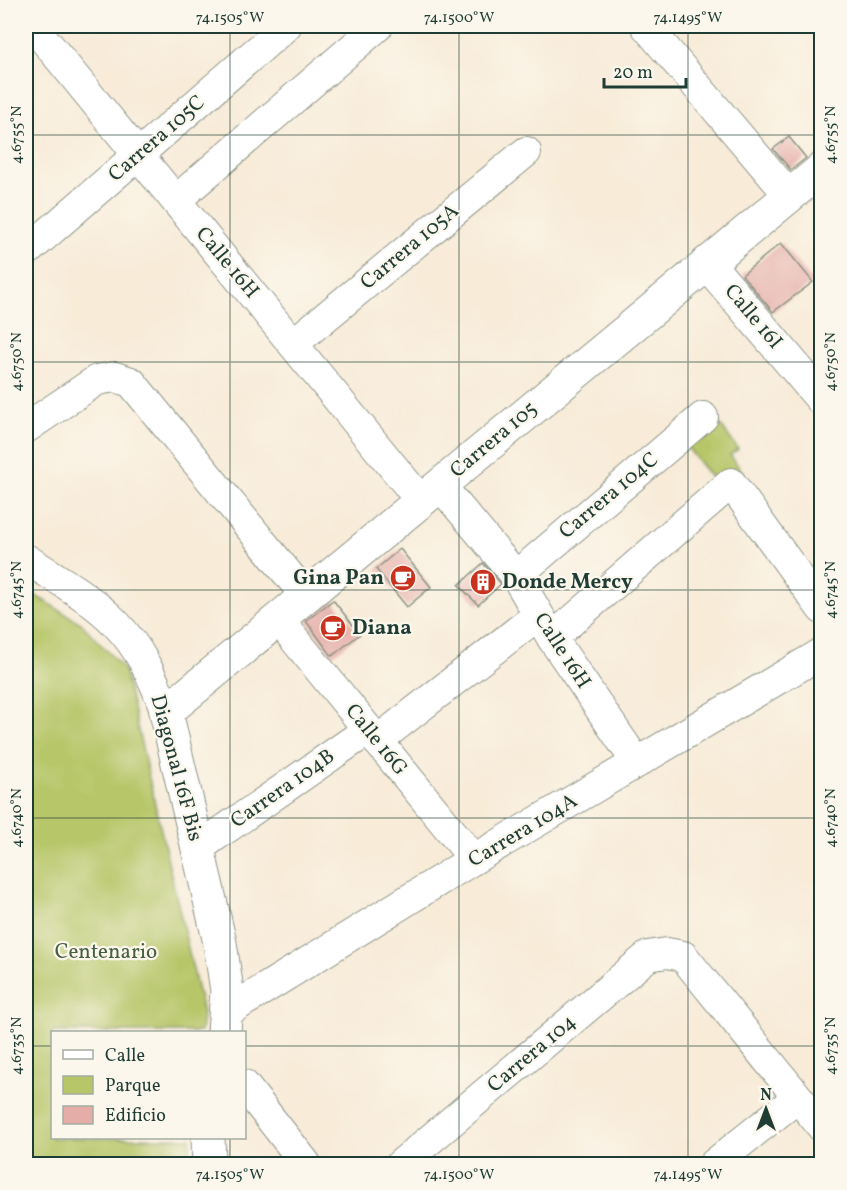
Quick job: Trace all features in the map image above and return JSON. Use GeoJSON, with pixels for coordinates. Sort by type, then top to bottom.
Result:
{"type":"FeatureCollection","features":[{"type":"Feature","properties":{"kind":"street","name":"Calle 16H"},"geometry":{"type":"LineString","coordinates":[[33,26],[294,343],[430,493],[516,576],[545,626],[637,763]]}},
{"type":"Feature","properties":{"kind":"street","name":"Carrera 105C"},"geometry":{"type":"LineString","coordinates":[[26,252],[286,26]]}},
{"type":"Feature","properties":{"kind":"street"},"geometry":{"type":"LineString","coordinates":[[176,200],[378,26]]}},
{"type":"Feature","properties":{"kind":"street"},"geometry":{"type":"LineString","coordinates":[[646,26],[789,195]]}},
{"type":"Feature","properties":{"kind":"street","name":"Carrera 105A"},"geometry":{"type":"LineString","coordinates":[[294,343],[526,152]]}},
{"type":"Feature","properties":{"kind":"street","name":"Carrera 105"},"geometry":{"type":"LineString","coordinates":[[166,712],[822,169]]}},
{"type":"Feature","properties":{"kind":"street","name":"Calle 16I"},"geometry":{"type":"LineString","coordinates":[[707,263],[822,399]]}},
{"type":"Feature","properties":{"kind":"street"},"geometry":{"type":"LineString","coordinates":[[26,428],[97,380],[115,376],[131,382],[306,596]]}},
{"type":"Feature","properties":{"kind":"street","name":"Carrera 104C"},"geometry":{"type":"LineString","coordinates":[[516,576],[703,417]]}},
{"type":"Feature","properties":{"kind":"street","name":"Carrera 104B"},"geometry":{"type":"LineString","coordinates":[[198,848],[545,626],[730,483],[822,609]]}},
{"type":"Feature","properties":{"kind":"street","name":"Diagonal 16F Bis"},"geometry":{"type":"LineString","coordinates":[[26,559],[93,601],[125,631],[142,655],[166,712],[220,943],[225,1022]]}},
{"type":"Feature","properties":{"kind":"street","name":"Calle 16G"},"geometry":{"type":"LineString","coordinates":[[278,619],[474,860]]}},
{"type":"Feature","properties":{"kind":"street","name":"Carrera 104A"},"geometry":{"type":"LineString","coordinates":[[225,1022],[474,860],[822,653]]}},
{"type":"Feature","properties":{"kind":"street","name":"Carrera 104"},"geometry":{"type":"LineString","coordinates":[[401,1164],[648,956],[667,953],[682,956],[797,1098]]}},
{"type":"Feature","properties":{"kind":"street"},"geometry":{"type":"LineString","coordinates":[[246,1088],[306,1164]]}},
{"type":"Feature","properties":{"kind":"street"},"geometry":{"type":"LineString","coordinates":[[714,1164],[797,1098],[822,1127]]}},
{"type":"Feature","properties":{"kind":"street"},"geometry":{"type":"LineString","coordinates":[[208,1139],[209,1164]]}},
{"type":"Feature","properties":{"kind":"green space"},"geometry":{"type":"Polygon","coordinates":[[[710,411],[738,449],[730,455],[743,473],[731,483],[719,487],[679,437],[710,411]]]}},
{"type":"Feature","properties":{"kind":"green space","name":"Centenario"},"geometry":{"type":"Polygon","coordinates":[[[26,590],[81,623],[124,669],[203,1013],[201,1031],[51,1031],[51,1139],[191,1139],[188,1164],[26,1164],[26,590]]]}},
{"type":"Feature","properties":{"kind":"building"},"geometry":{"type":"Polygon","coordinates":[[[789,137],[806,158],[791,170],[773,149],[789,137]]]}},
{"type":"Feature","properties":{"kind":"building"},"geometry":{"type":"Polygon","coordinates":[[[781,243],[813,282],[773,312],[742,275],[781,243]]]}},
{"type":"Feature","properties":{"kind":"building","name":"Gina Pan"},"geometry":{"type":"Polygon","coordinates":[[[400,549],[431,587],[407,607],[376,569],[400,549]]]}},
{"type":"Feature","properties":{"kind":"building","name":"Donde Mercy"},"geometry":{"type":"Polygon","coordinates":[[[483,563],[501,584],[478,605],[459,585],[483,563]]]}},
{"type":"Feature","properties":{"kind":"building","name":"Diana"},"geometry":{"type":"Polygon","coordinates":[[[333,600],[360,634],[332,656],[306,621],[333,600]]]}},
{"type":"Feature","properties":{"kind":"place","name":"Gina Pan"},"geometry":{"type":"Point","coordinates":[403,578]}},
{"type":"Feature","properties":{"kind":"place","name":"Donde Mercy"},"geometry":{"type":"Point","coordinates":[483,582]}},
{"type":"Feature","properties":{"kind":"place","name":"Diana"},"geometry":{"type":"Point","coordinates":[333,628]}}]}
